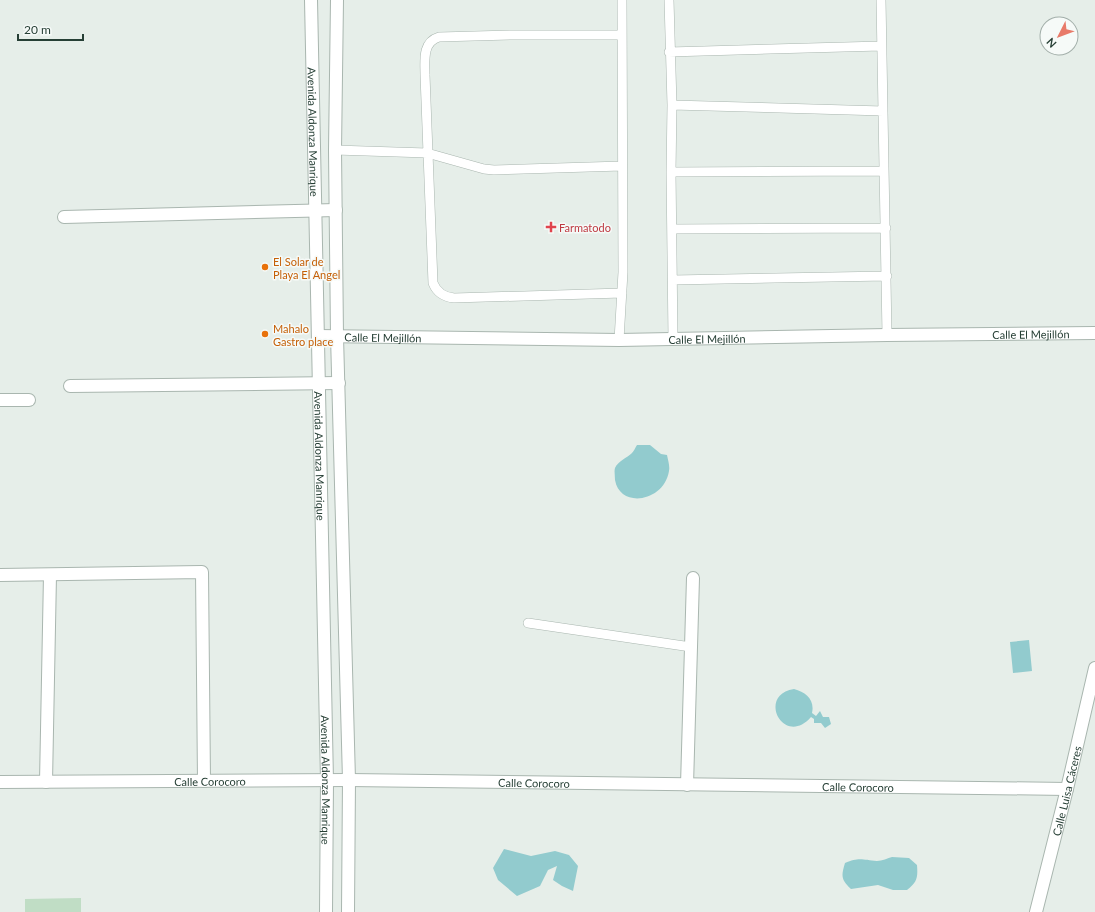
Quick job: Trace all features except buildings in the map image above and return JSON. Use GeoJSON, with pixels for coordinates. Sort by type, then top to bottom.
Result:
{"type":"FeatureCollection","features":[{"type":"Feature","properties":{"kind":"street","name":"Avenida Aldonza Manrique"},"geometry":{"type":"LineString","coordinates":[[311,0],[327,780],[326,912]]}},
{"type":"Feature","properties":{"kind":"street","name":"Avenida Aldonza Manrique"},"geometry":{"type":"LineString","coordinates":[[337,0],[335,150],[337,336],[349,780],[348,912]]}},
{"type":"Feature","properties":{"kind":"street"},"geometry":{"type":"LineString","coordinates":[[64,217],[336,210]]}},
{"type":"Feature","properties":{"kind":"street","name":"Calle El Mejillón"},"geometry":{"type":"LineString","coordinates":[[318,336],[619,340],[1095,333]]}},
{"type":"Feature","properties":{"kind":"street"},"geometry":{"type":"LineString","coordinates":[[70,386],[339,383]]}},
{"type":"Feature","properties":{"kind":"street"},"geometry":{"type":"LineString","coordinates":[[0,400],[28,400]]}},
{"type":"Feature","properties":{"kind":"street"},"geometry":{"type":"LineString","coordinates":[[0,575],[202,572],[204,781]]}},
{"type":"Feature","properties":{"kind":"street"},"geometry":{"type":"LineString","coordinates":[[46,782],[50,575]]}},
{"type":"Feature","properties":{"kind":"street"},"geometry":{"type":"LineString","coordinates":[[687,785],[693,578]]}},
{"type":"Feature","properties":{"kind":"street","name":"Calle Luisa Cáceres"},"geometry":{"type":"LineString","coordinates":[[1036,912],[1067,789],[1095,668]]}},
{"type":"Feature","properties":{"kind":"street","name":"Calle Corocoro"},"geometry":{"type":"LineString","coordinates":[[0,782],[349,780],[1067,789]]}},
{"type":"Feature","properties":{"kind":"lane"},"geometry":{"type":"LineString","coordinates":[[619,340],[622,293],[622,0]]}},
{"type":"Feature","properties":{"kind":"lane"},"geometry":{"type":"LineString","coordinates":[[669,0],[672,105],[671,172],[673,339]]}},
{"type":"Feature","properties":{"kind":"lane"},"geometry":{"type":"LineString","coordinates":[[881,0],[887,335]]}},
{"type":"Feature","properties":{"kind":"lane"},"geometry":{"type":"LineString","coordinates":[[622,35],[453,36],[435,38],[428,45],[426,51],[427,153],[433,283],[435,289],[445,297],[464,298],[622,293]]}},
{"type":"Feature","properties":{"kind":"lane"},"geometry":{"type":"LineString","coordinates":[[670,52],[881,46]]}},
{"type":"Feature","properties":{"kind":"lane"},"geometry":{"type":"LineString","coordinates":[[672,105],[883,111]]}},
{"type":"Feature","properties":{"kind":"lane"},"geometry":{"type":"LineString","coordinates":[[335,150],[427,153],[484,169],[494,170],[622,166]]}},
{"type":"Feature","properties":{"kind":"lane"},"geometry":{"type":"LineString","coordinates":[[671,172],[884,171]]}},
{"type":"Feature","properties":{"kind":"lane"},"geometry":{"type":"LineString","coordinates":[[672,229],[886,228]]}},
{"type":"Feature","properties":{"kind":"lane"},"geometry":{"type":"LineString","coordinates":[[672,280],[887,276]]}},
{"type":"Feature","properties":{"kind":"lane"},"geometry":{"type":"LineString","coordinates":[[528,623],[691,647]]}},
{"type":"Feature","properties":{"kind":"green space"},"geometry":{"type":"Polygon","coordinates":[[[81,898],[81,912],[25,912],[25,899],[81,898]]]}},
{"type":"Feature","properties":{"kind":"water"},"geometry":{"type":"Polygon","coordinates":[[[637,445],[650,445],[661,454],[667,455],[669,465],[669,471],[665,481],[659,490],[642,498],[633,498],[625,495],[619,489],[615,480],[616,466],[620,461],[632,453],[637,445]]]}},
{"type":"Feature","properties":{"kind":"water"},"geometry":{"type":"Polygon","coordinates":[[[1029,640],[1032,671],[1013,673],[1010,642],[1029,640]]]}},
{"type":"Feature","properties":{"kind":"water"},"geometry":{"type":"Polygon","coordinates":[[[794,689],[806,694],[809,697],[813,708],[812,713],[816,716],[820,711],[823,717],[829,717],[831,724],[825,728],[821,723],[814,723],[814,719],[811,717],[801,725],[792,727],[784,723],[778,717],[776,709],[777,700],[783,693],[794,689]]]}},
{"type":"Feature","properties":{"kind":"water"},"geometry":{"type":"Polygon","coordinates":[[[504,849],[531,856],[555,851],[569,855],[578,866],[573,891],[553,880],[557,866],[548,870],[540,886],[517,896],[498,880],[493,868],[504,849]]]}},
{"type":"Feature","properties":{"kind":"water"},"geometry":{"type":"Polygon","coordinates":[[[892,857],[909,858],[917,865],[916,879],[913,885],[907,890],[893,890],[878,885],[851,889],[845,883],[843,871],[845,863],[858,859],[879,861],[892,857]]]}},
{"type":"Feature","properties":{"kind":"place","name":"Farmatodo"},"geometry":{"type":"Point","coordinates":[551,227]}},
{"type":"Feature","properties":{"kind":"place","name":"El Solar de Playa El Angel"},"geometry":{"type":"Point","coordinates":[265,267]}},
{"type":"Feature","properties":{"kind":"place","name":"Mahalo Gastro place"},"geometry":{"type":"Point","coordinates":[265,334]}}]}
